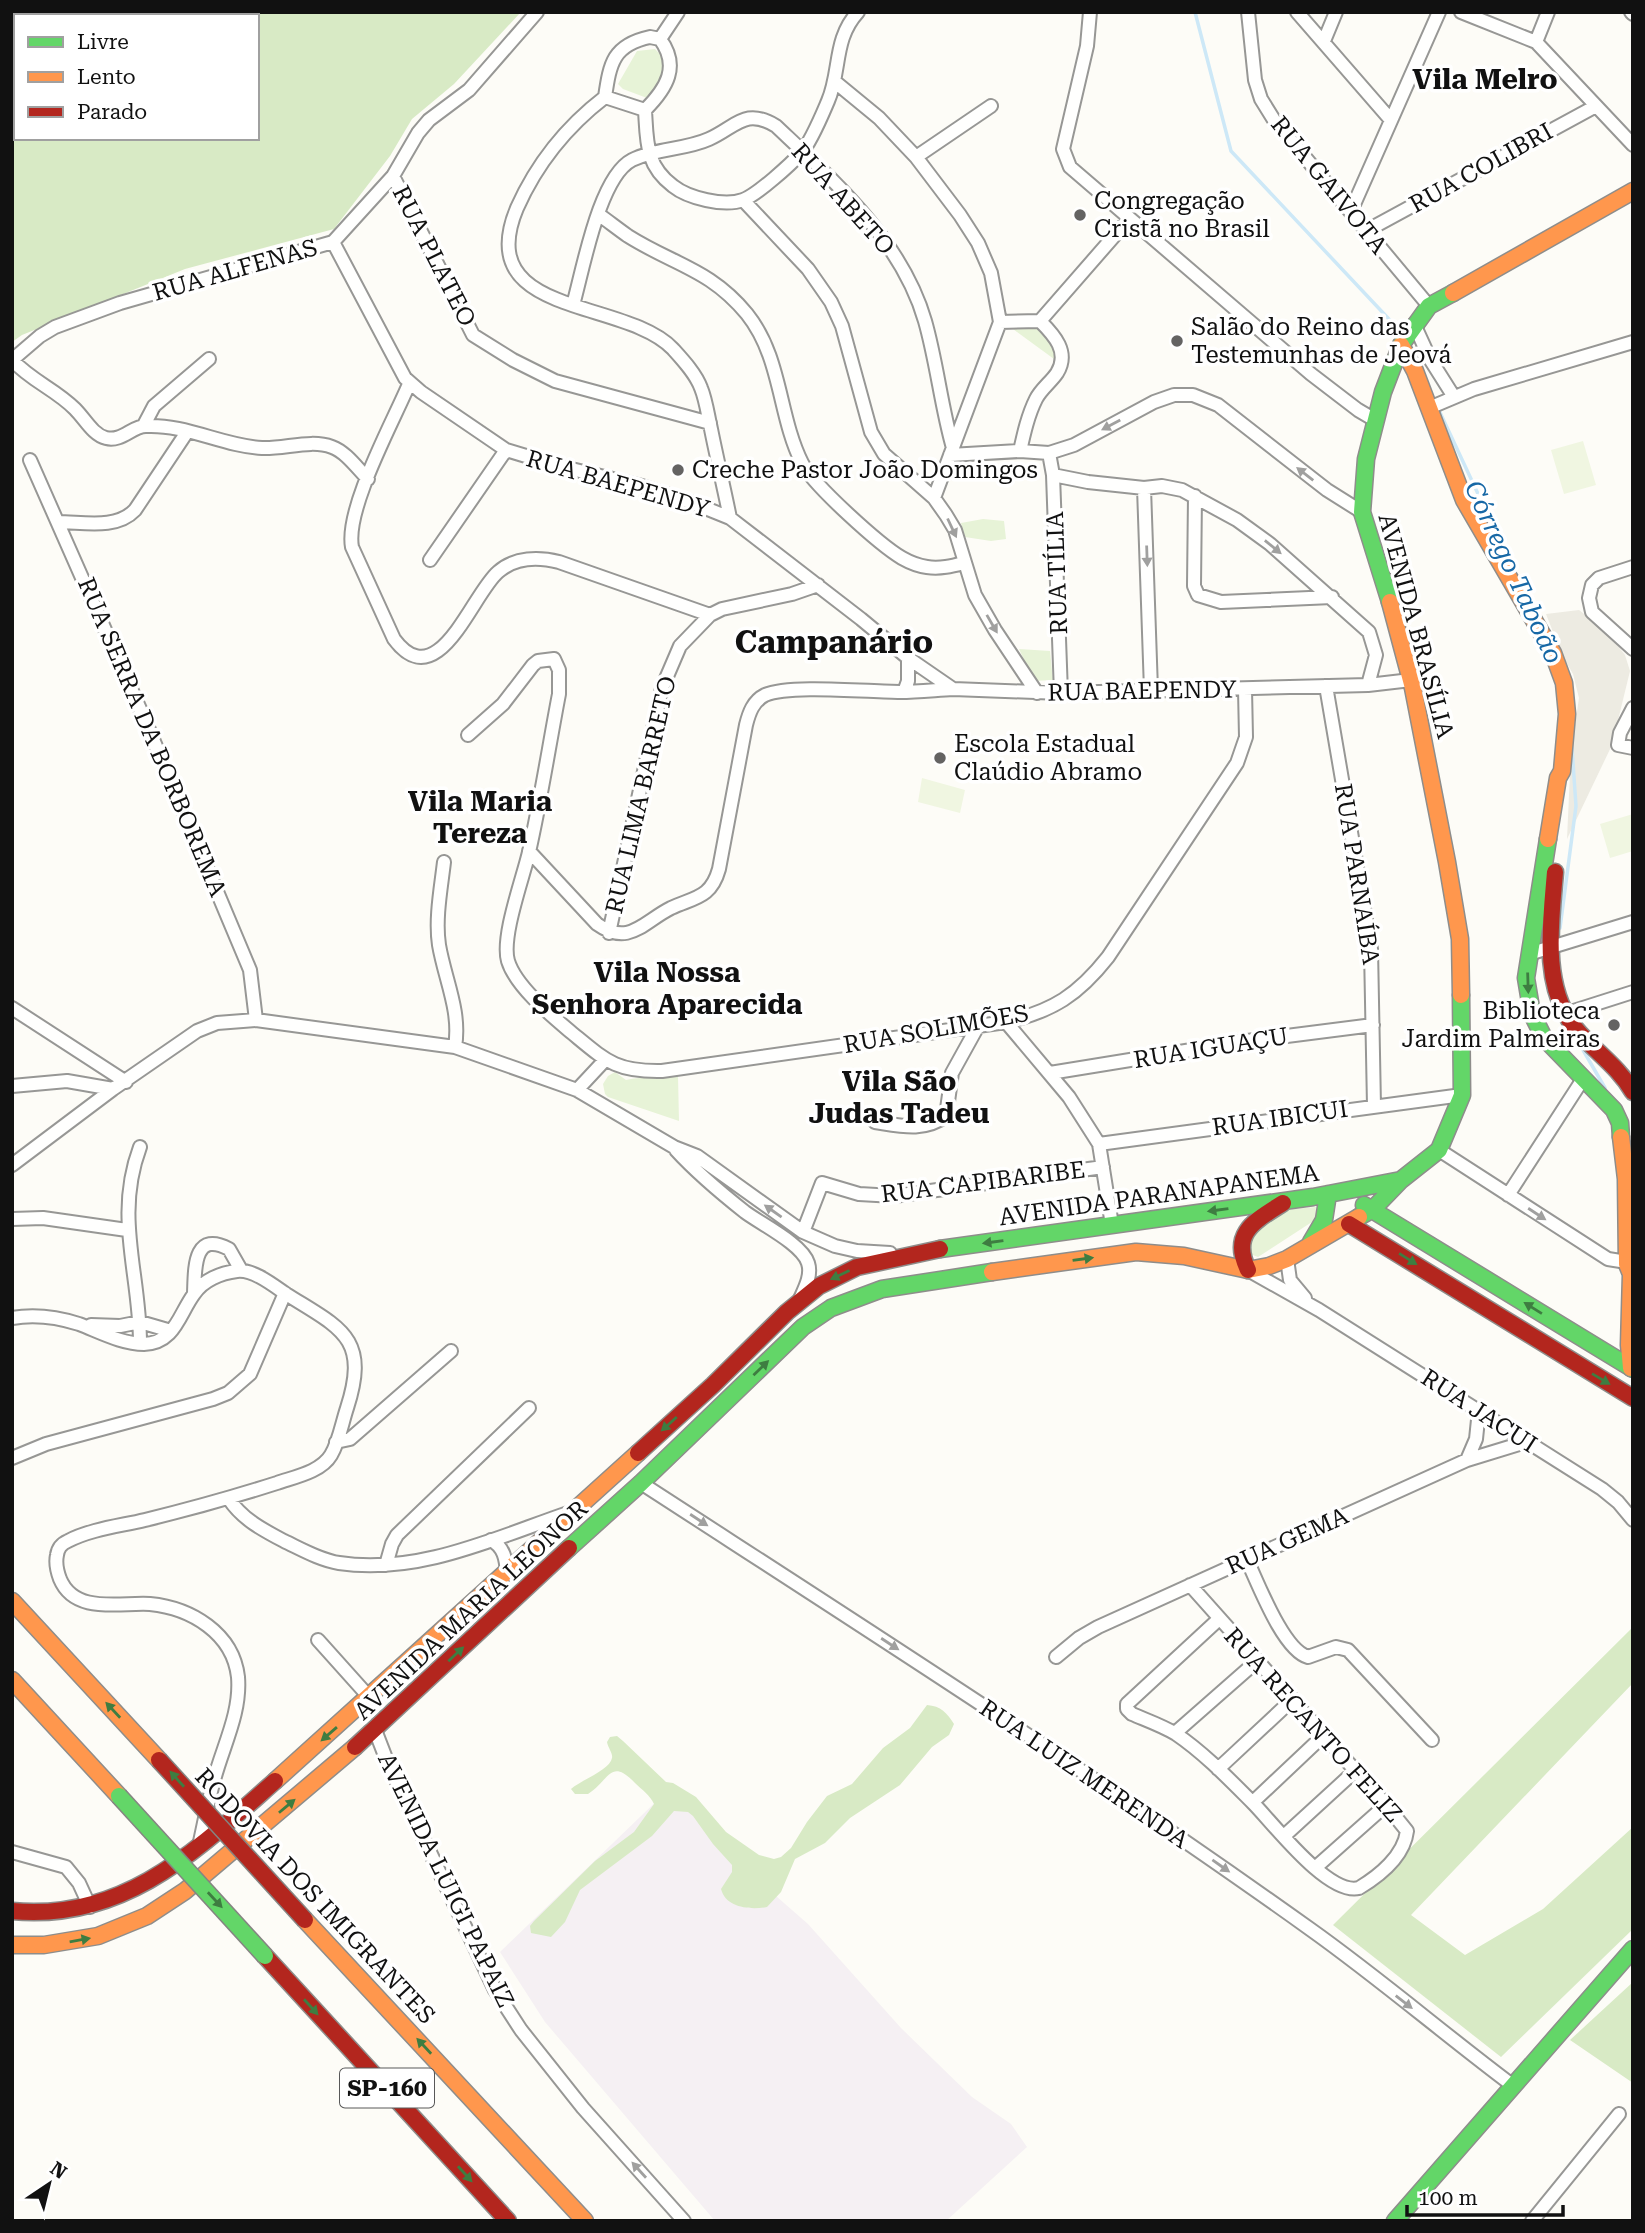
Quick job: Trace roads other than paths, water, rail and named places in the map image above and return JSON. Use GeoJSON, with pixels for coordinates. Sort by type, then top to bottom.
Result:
{"type":"FeatureCollection","features":[{"type":"Feature","properties":{"kind":"main road","name":"AVENIDA BRASÍLIA"},"geometry":{"type":"LineString","coordinates":[[1349,1224],[1373,1209],[1401,1180],[1439,1150],[1462,1095],[1460,939],[1447,862],[1411,680],[1362,512],[1366,459],[1375,420],[1401,345],[1429,306],[1633,191]]}},
{"type":"Feature","properties":{"kind":"main road"},"geometry":{"type":"LineString","coordinates":[[1401,345],[1415,370],[1464,500],[1557,663],[1564,683],[1567,714],[1562,771],[1565,781],[1557,848],[1551,946],[1558,996],[1564,1014],[1574,1027],[1632,1089]]}},
{"type":"Feature","properties":{"kind":"main road"},"geometry":{"type":"LineString","coordinates":[[1562,771],[1558,778],[1526,978],[1532,1013],[1544,1038],[1602,1096],[1614,1110],[1620,1123],[1631,1261],[1629,1323],[1632,1369]]}},
{"type":"Feature","properties":{"kind":"main road","name":"AVENIDA BRASÍLIA"},"geometry":{"type":"LineString","coordinates":[[1331,1194],[1401,1180]]}},
{"type":"Feature","properties":{"kind":"main road"},"geometry":{"type":"LineString","coordinates":[[1309,1245],[1328,1211],[1331,1194]]}},
{"type":"Feature","properties":{"kind":"main road","name":"AVENIDA PARANAPANEMA"},"geometry":{"type":"LineString","coordinates":[[929,1251],[1331,1194],[1373,1209],[1632,1369]]}},
{"type":"Feature","properties":{"kind":"main road"},"geometry":{"type":"LineString","coordinates":[[1286,1201],[1253,1223],[1243,1234],[1240,1251],[1248,1270],[1287,1259],[1349,1224],[1633,1398]]}},
{"type":"Feature","properties":{"kind":"main road","name":"AVENIDA MARIA LEONOR"},"geometry":{"type":"LineString","coordinates":[[12,1911],[41,1913],[90,1907],[144,1885],[199,1846],[370,1698],[799,1303],[842,1274],[882,1261],[929,1251]]}},
{"type":"Feature","properties":{"kind":"main road","name":"AVENIDA MARIA LEONOR"},"geometry":{"type":"LineString","coordinates":[[12,1945],[78,1941],[125,1927],[170,1902],[238,1848],[374,1730],[641,1483],[803,1327],[831,1308],[882,1289],[1147,1251],[1177,1254],[1248,1270]]}},
{"type":"Feature","properties":{"kind":"main road"},"geometry":{"type":"LineString","coordinates":[[1595,1347],[1616,1337],[1629,1323]]}},
{"type":"Feature","properties":{"kind":"main road"},"geometry":{"type":"LineString","coordinates":[[714,1384],[730,1398]]}},
{"type":"Feature","properties":{"kind":"main road","name":"RODOVIA DOS IMIGRANTES"},"geometry":{"type":"LineString","coordinates":[[12,1601],[585,2221]]}},
{"type":"Feature","properties":{"kind":"main road","name":"SP-160"},"geometry":{"type":"LineString","coordinates":[[12,1681],[508,2221]]}},
{"type":"Feature","properties":{"kind":"main road"},"geometry":{"type":"LineString","coordinates":[[223,1826],[218,1833],[219,1841],[225,1846],[238,1848]]}},
{"type":"Feature","properties":{"kind":"main road"},"geometry":{"type":"LineString","coordinates":[[199,1846],[214,1850],[215,1865]]}},
{"type":"Feature","properties":{"kind":"main road"},"geometry":{"type":"LineString","coordinates":[[1395,2221],[1633,1949]]}},
{"type":"Feature","properties":{"kind":"street","name":"RUA ALFENAS"},"geometry":{"type":"LineString","coordinates":[[12,360],[55,327],[120,303],[333,242],[393,176],[418,133],[429,120],[469,90],[537,12]]}},
{"type":"Feature","properties":{"kind":"street"},"geometry":{"type":"LineString","coordinates":[[660,39],[678,12]]}},
{"type":"Feature","properties":{"kind":"street"},"geometry":{"type":"LineString","coordinates":[[730,518],[701,388],[673,349],[657,335],[641,327],[535,290],[513,266],[510,252],[512,222],[541,163],[570,126],[605,97],[613,60],[622,48],[634,40],[650,37],[660,39],[670,52],[671,66],[667,82],[645,110],[648,153],[662,178],[678,190],[698,199],[743,200],[803,152],[829,100],[837,55],[846,29],[858,12]]}},
{"type":"Feature","properties":{"kind":"street"},"geometry":{"type":"LineString","coordinates":[[1090,12],[1085,59],[1063,149],[1070,167],[1311,374],[1375,420]]}},
{"type":"Feature","properties":{"kind":"street","name":"RUA GAIVOTA"},"geometry":{"type":"LineString","coordinates":[[1248,12],[1255,80],[1261,99],[1273,120],[1429,306]]}},
{"type":"Feature","properties":{"kind":"street"},"geometry":{"type":"LineString","coordinates":[[1297,12],[1390,119]]}},
{"type":"Feature","properties":{"kind":"street"},"geometry":{"type":"LineString","coordinates":[[1324,41],[1336,12]]}},
{"type":"Feature","properties":{"kind":"street"},"geometry":{"type":"LineString","coordinates":[[1350,211],[1438,12]]}},
{"type":"Feature","properties":{"kind":"street"},"geometry":{"type":"LineString","coordinates":[[1461,12],[1536,42],[1633,145]]}},
{"type":"Feature","properties":{"kind":"street"},"geometry":{"type":"LineString","coordinates":[[1536,42],[1548,12]]}},
{"type":"Feature","properties":{"kind":"street"},"geometry":{"type":"LineString","coordinates":[[834,81],[880,118],[916,157],[960,215],[978,243],[991,273],[1000,322],[934,498]]}},
{"type":"Feature","properties":{"kind":"street"},"geometry":{"type":"LineString","coordinates":[[605,97],[645,110]]}},
{"type":"Feature","properties":{"kind":"street"},"geometry":{"type":"LineString","coordinates":[[916,157],[991,106]]}},
{"type":"Feature","properties":{"kind":"street","name":"RUA COLIBRI"},"geometry":{"type":"LineString","coordinates":[[1366,231],[1596,106]]}},
{"type":"Feature","properties":{"kind":"street","name":"RUA ABETO"},"geometry":{"type":"LineString","coordinates":[[648,153],[701,142],[735,123],[753,117],[763,118],[776,126],[803,152],[882,236],[907,275],[924,319],[952,451]]}},
{"type":"Feature","properties":{"kind":"street"},"geometry":{"type":"LineString","coordinates":[[573,305],[603,196],[629,161],[648,153]]}},
{"type":"Feature","properties":{"kind":"street","name":"RUA PLATEO"},"geometry":{"type":"LineString","coordinates":[[393,176],[473,335],[513,360],[555,381],[710,423]]}},
{"type":"Feature","properties":{"kind":"street"},"geometry":{"type":"LineString","coordinates":[[743,200],[808,269],[831,302],[842,326],[871,432],[884,454],[934,498],[955,530],[975,594],[1037,693]]}},
{"type":"Feature","properties":{"kind":"street"},"geometry":{"type":"LineString","coordinates":[[598,214],[629,236],[703,274],[728,293],[749,317],[775,368],[788,426],[803,465],[832,499],[903,559],[926,567],[944,568],[964,562]]}},
{"type":"Feature","properties":{"kind":"street"},"geometry":{"type":"LineString","coordinates":[[1000,322],[1040,321],[1129,219]]}},
{"type":"Feature","properties":{"kind":"street","name":"RUA BAEPENDY"},"geometry":{"type":"LineString","coordinates":[[333,242],[370,316],[409,384],[506,450],[642,486],[730,518],[908,658],[953,689],[1061,693],[1368,685],[1411,680]]}},
{"type":"Feature","properties":{"kind":"street"},"geometry":{"type":"LineString","coordinates":[[1020,451],[1033,405],[1058,372],[1061,359],[1060,346],[1040,321]]}},
{"type":"Feature","properties":{"kind":"street"},"geometry":{"type":"LineString","coordinates":[[1414,324],[1430,359],[1454,397]]}},
{"type":"Feature","properties":{"kind":"street"},"geometry":{"type":"LineString","coordinates":[[1429,408],[1454,397],[1633,342]]}},
{"type":"Feature","properties":{"kind":"street"},"geometry":{"type":"LineString","coordinates":[[12,360],[27,375],[59,394],[100,436],[113,439],[144,425],[154,407],[209,359]]}},
{"type":"Feature","properties":{"kind":"street"},"geometry":{"type":"LineString","coordinates":[[409,384],[352,521],[352,547],[394,639],[408,653],[423,656],[443,648],[497,572],[508,565],[534,558],[559,562],[709,615]]}},
{"type":"Feature","properties":{"kind":"street"},"geometry":{"type":"LineString","coordinates":[[952,451],[1049,453],[1074,445],[1154,402],[1174,395],[1193,395],[1218,405],[1327,490],[1362,512]]}},
{"type":"Feature","properties":{"kind":"street"},"geometry":{"type":"LineString","coordinates":[[144,425],[187,432],[241,446],[329,446],[347,457],[368,479]]}},
{"type":"Feature","properties":{"kind":"street"},"geometry":{"type":"LineString","coordinates":[[58,522],[107,523],[128,517],[187,432]]}},
{"type":"Feature","properties":{"kind":"street"},"geometry":{"type":"LineString","coordinates":[[430,560],[506,450]]}},
{"type":"Feature","properties":{"kind":"street","name":"RUA TÍLIA"},"geometry":{"type":"LineString","coordinates":[[1049,453],[1053,475],[1061,693]]}},
{"type":"Feature","properties":{"kind":"street","name":"RUA SERRA DA BORBOREMA"},"geometry":{"type":"LineString","coordinates":[[30,460],[196,838],[250,970],[256,1020]]}},
{"type":"Feature","properties":{"kind":"street"},"geometry":{"type":"LineString","coordinates":[[1053,475],[1088,482],[1144,488],[1162,486],[1182,490],[1270,544],[1369,632],[1374,641],[1376,655],[1368,685]]}},
{"type":"Feature","properties":{"kind":"street"},"geometry":{"type":"LineString","coordinates":[[1144,488],[1151,690]]}},
{"type":"Feature","properties":{"kind":"street"},"geometry":{"type":"LineString","coordinates":[[1195,496],[1194,586],[1198,595],[1222,602],[1332,597]]}},
{"type":"Feature","properties":{"kind":"street"},"geometry":{"type":"LineString","coordinates":[[1633,568],[1600,578],[1592,584],[1589,598],[1592,612],[1633,648]]}},
{"type":"Feature","properties":{"kind":"street","name":"RUA LIMA BARRETO"},"geometry":{"type":"LineString","coordinates":[[609,933],[662,688],[680,646],[709,615],[737,604],[792,594],[818,585]]}},
{"type":"Feature","properties":{"kind":"street"},"geometry":{"type":"LineString","coordinates":[[904,692],[908,681],[908,658]]}},
{"type":"Feature","properties":{"kind":"street"},"geometry":{"type":"LineString","coordinates":[[468,735],[503,704],[533,665],[538,661],[554,659],[559,670],[559,694],[529,850],[508,935],[507,958],[534,998],[605,1060],[577,1090]]}},
{"type":"Feature","properties":{"kind":"street","name":"RUA PARNAÍBA"},"geometry":{"type":"LineString","coordinates":[[1326,686],[1368,919],[1374,1106]]}},
{"type":"Feature","properties":{"kind":"street","name":"RUA SOLIMÕES"},"geometry":{"type":"LineString","coordinates":[[605,1060],[626,1069],[670,1070],[1006,1022],[1036,1013],[1066,999],[1091,978],[1108,957],[1237,764],[1244,751],[1246,737],[1245,688]]}},
{"type":"Feature","properties":{"kind":"street"},"geometry":{"type":"LineString","coordinates":[[529,850],[584,911],[609,933],[631,932],[642,928],[668,909],[708,892],[713,886],[719,869],[746,725],[750,711],[757,701],[768,694],[804,690],[904,692],[953,689]]}},
{"type":"Feature","properties":{"kind":"street"},"geometry":{"type":"LineString","coordinates":[[1633,708],[1620,733],[1618,745],[1633,748]]}},
{"type":"Feature","properties":{"kind":"street"},"geometry":{"type":"LineString","coordinates":[[444,862],[438,943],[457,1013],[455,1047]]}},
{"type":"Feature","properties":{"kind":"street"},"geometry":{"type":"LineString","coordinates":[[1532,953],[1633,922]]}},
{"type":"Feature","properties":{"kind":"street"},"geometry":{"type":"LineString","coordinates":[[1564,1014],[1633,992]]}},
{"type":"Feature","properties":{"kind":"street"},"geometry":{"type":"LineString","coordinates":[[12,1008],[126,1082]]}},
{"type":"Feature","properties":{"kind":"street","name":"AVENIDA PARANAPANEMA"},"geometry":{"type":"LineString","coordinates":[[12,1165],[113,1089],[197,1031],[218,1023],[256,1020],[455,1047],[577,1090],[674,1147],[697,1156],[803,1232],[835,1246],[875,1253],[929,1251]]}},
{"type":"Feature","properties":{"kind":"street"},"geometry":{"type":"LineString","coordinates":[[1006,1022],[1050,1073],[1085,1119],[1099,1144],[1112,1225]]}},
{"type":"Feature","properties":{"kind":"street","name":"RUA IGUAÇU"},"geometry":{"type":"LineString","coordinates":[[1050,1073],[1247,1041],[1373,1025]]}},
{"type":"Feature","properties":{"kind":"street"},"geometry":{"type":"LineString","coordinates":[[875,1122],[918,1128],[935,1124],[946,1116],[952,1073],[978,1026]]}},
{"type":"Feature","properties":{"kind":"street"},"geometry":{"type":"LineString","coordinates":[[1508,1195],[1583,1079]]}},
{"type":"Feature","properties":{"kind":"street"},"geometry":{"type":"LineString","coordinates":[[12,1086],[68,1081],[113,1089]]}},
{"type":"Feature","properties":{"kind":"street","name":"RUA IBICUI"},"geometry":{"type":"LineString","coordinates":[[1099,1144],[1462,1095]]}},
{"type":"Feature","properties":{"kind":"street"},"geometry":{"type":"LineString","coordinates":[[140,1147],[127,1193],[127,1230],[140,1322],[140,1343]]}},
{"type":"Feature","properties":{"kind":"street","name":"AVENIDA PARANAPANEMA"},"geometry":{"type":"LineString","coordinates":[[674,1147],[691,1166],[723,1193],[807,1259],[809,1274],[799,1303]]}},
{"type":"Feature","properties":{"kind":"street"},"geometry":{"type":"LineString","coordinates":[[1439,1150],[1608,1259],[1631,1261]]}},
{"type":"Feature","properties":{"kind":"street","name":"RUA CAPIBARIBE"},"geometry":{"type":"LineString","coordinates":[[803,1232],[822,1183],[859,1194],[894,1196],[1104,1167]]}},
{"type":"Feature","properties":{"kind":"street"},"geometry":{"type":"LineString","coordinates":[[12,1219],[43,1218],[127,1230]]}},
{"type":"Feature","properties":{"kind":"street"},"geometry":{"type":"LineString","coordinates":[[12,1318],[34,1315],[80,1325],[118,1339],[140,1343],[160,1340],[177,1325],[194,1293],[197,1256],[200,1250],[214,1245],[229,1250],[240,1270],[270,1283],[332,1322],[347,1336],[352,1347],[356,1373],[331,1456],[321,1465],[303,1475],[229,1499],[70,1540],[62,1544],[58,1551],[56,1567],[62,1583],[74,1595],[118,1606],[149,1604],[172,1608],[200,1620],[226,1644],[237,1675],[238,1693],[234,1717],[214,1778],[199,1846]]}},
{"type":"Feature","properties":{"kind":"street","name":"RUA JACUI"},"geometry":{"type":"LineString","coordinates":[[1287,1259],[1290,1280],[1301,1295],[1319,1310]]}},
{"type":"Feature","properties":{"kind":"street"},"geometry":{"type":"LineString","coordinates":[[194,1293],[215,1277],[240,1270]]}},
{"type":"Feature","properties":{"kind":"street","name":"RUA JACUI"},"geometry":{"type":"LineString","coordinates":[[1248,1270],[1319,1310],[1602,1489],[1618,1502],[1633,1520]]}},
{"type":"Feature","properties":{"kind":"street"},"geometry":{"type":"LineString","coordinates":[[12,1458],[46,1444],[228,1393],[250,1374],[285,1293]]}},
{"type":"Feature","properties":{"kind":"street"},"geometry":{"type":"LineString","coordinates":[[80,1325],[120,1326],[140,1322],[171,1331]]}},
{"type":"Feature","properties":{"kind":"street"},"geometry":{"type":"LineString","coordinates":[[336,1441],[351,1439],[450,1351]]}},
{"type":"Feature","properties":{"kind":"street"},"geometry":{"type":"LineString","coordinates":[[386,1565],[391,1544],[397,1535],[529,1408]]}},
{"type":"Feature","properties":{"kind":"street"},"geometry":{"type":"LineString","coordinates":[[1467,1460],[1477,1432],[1479,1410]]}},
{"type":"Feature","properties":{"kind":"street","name":"RUA GEMA"},"geometry":{"type":"LineString","coordinates":[[1056,1657],[1079,1637],[1190,1585],[1467,1460],[1526,1442]]}},
{"type":"Feature","properties":{"kind":"street","name":"RUA LUIZ MERENDA"},"geometry":{"type":"LineString","coordinates":[[641,1483],[897,1648],[1213,1860],[1313,1931],[1512,2085]]}},
{"type":"Feature","properties":{"kind":"street"},"geometry":{"type":"LineString","coordinates":[[229,1499],[247,1519],[308,1553],[337,1563],[386,1565],[434,1558],[574,1511]]}},
{"type":"Feature","properties":{"kind":"street"},"geometry":{"type":"LineString","coordinates":[[491,1539],[503,1551],[507,1573]]}},
{"type":"Feature","properties":{"kind":"street"},"geometry":{"type":"LineString","coordinates":[[1247,1560],[1278,1624],[1300,1654],[1308,1657],[1336,1647],[1348,1650],[1432,1740]]}},
{"type":"Feature","properties":{"kind":"street","name":"RUA RECANTO FELIZ"},"geometry":{"type":"LineString","coordinates":[[1190,1585],[1407,1831],[1406,1840],[1396,1858],[1366,1883],[1353,1889],[1334,1882],[1315,1868],[1218,1769],[1175,1733],[1132,1714],[1127,1709],[1127,1704],[1219,1619]]}},
{"type":"Feature","properties":{"kind":"street"},"geometry":{"type":"LineString","coordinates":[[318,1640],[370,1698]]}},
{"type":"Feature","properties":{"kind":"street"},"geometry":{"type":"LineString","coordinates":[[1175,1733],[1257,1661]]}},
{"type":"Feature","properties":{"kind":"street"},"geometry":{"type":"LineString","coordinates":[[1218,1769],[1293,1699]]}},
{"type":"Feature","properties":{"kind":"street","name":"AVENIDA LUIGI PAPAIZ"},"geometry":{"type":"LineString","coordinates":[[374,1730],[495,1990],[541,2057],[684,2221]]}},
{"type":"Feature","properties":{"kind":"street"},"geometry":{"type":"LineString","coordinates":[[1252,1802],[1324,1735]]}},
{"type":"Feature","properties":{"kind":"street"},"geometry":{"type":"LineString","coordinates":[[1284,1836],[1356,1771]]}},
{"type":"Feature","properties":{"kind":"street"},"geometry":{"type":"LineString","coordinates":[[1315,1868],[1386,1805]]}},
{"type":"Feature","properties":{"kind":"street"},"geometry":{"type":"LineString","coordinates":[[12,1852],[66,1867],[72,1872],[90,1907]]}},
{"type":"Feature","properties":{"kind":"street"},"geometry":{"type":"LineString","coordinates":[[1532,2221],[1619,2114]]}},
{"type":"Feature","properties":{"kind":"waterway","name":"Córrego Taboão"},"geometry":{"type":"LineString","coordinates":[[1195,12],[1231,151],[1402,333]]}},
{"type":"Feature","properties":{"kind":"waterway","name":"Córrego Taboão"},"geometry":{"type":"LineString","coordinates":[[1437,406],[1508,558]]}},
{"type":"Feature","properties":{"kind":"waterway","name":"Córrego Taboão"},"geometry":{"type":"LineString","coordinates":[[1560,928],[1576,806],[1572,748]]}},
{"type":"Feature","properties":{"kind":"waterway","name":"Córrego Taboão"},"geometry":{"type":"LineString","coordinates":[[1579,1043],[1605,1088]]}},
{"type":"Feature","properties":{"kind":"place","name":"Congregação Cristã no Brasil"},"geometry":{"type":"Point","coordinates":[1080,215]}},
{"type":"Feature","properties":{"kind":"place","name":"Salão do Reino das Testemunhas de Jeová"},"geometry":{"type":"Point","coordinates":[1177,341]}},
{"type":"Feature","properties":{"kind":"place","name":"Creche Pastor João Domingos"},"geometry":{"type":"Point","coordinates":[678,470]}},
{"type":"Feature","properties":{"kind":"place","name":"Escola Estadual Claúdio Abramo"},"geometry":{"type":"Point","coordinates":[940,758]}},
{"type":"Feature","properties":{"kind":"place","name":"Biblioteca Jardim Palmeiras"},"geometry":{"type":"Point","coordinates":[1614,1025]}},
{"type":"Feature","properties":{"kind":"district","name":"Vila Melro"},"geometry":{"type":"Point","coordinates":[1485,79]}},
{"type":"Feature","properties":{"kind":"district","name":"Campanário"},"geometry":{"type":"Point","coordinates":[834,642]}},
{"type":"Feature","properties":{"kind":"district","name":"Vila Maria Tereza"},"geometry":{"type":"Point","coordinates":[480,817]}},
{"type":"Feature","properties":{"kind":"district","name":"Vila Nossa Senhora Aparecida"},"geometry":{"type":"Point","coordinates":[667,988]}},
{"type":"Feature","properties":{"kind":"district","name":"Vila São Judas Tadeu"},"geometry":{"type":"Point","coordinates":[899,1097]}}]}
